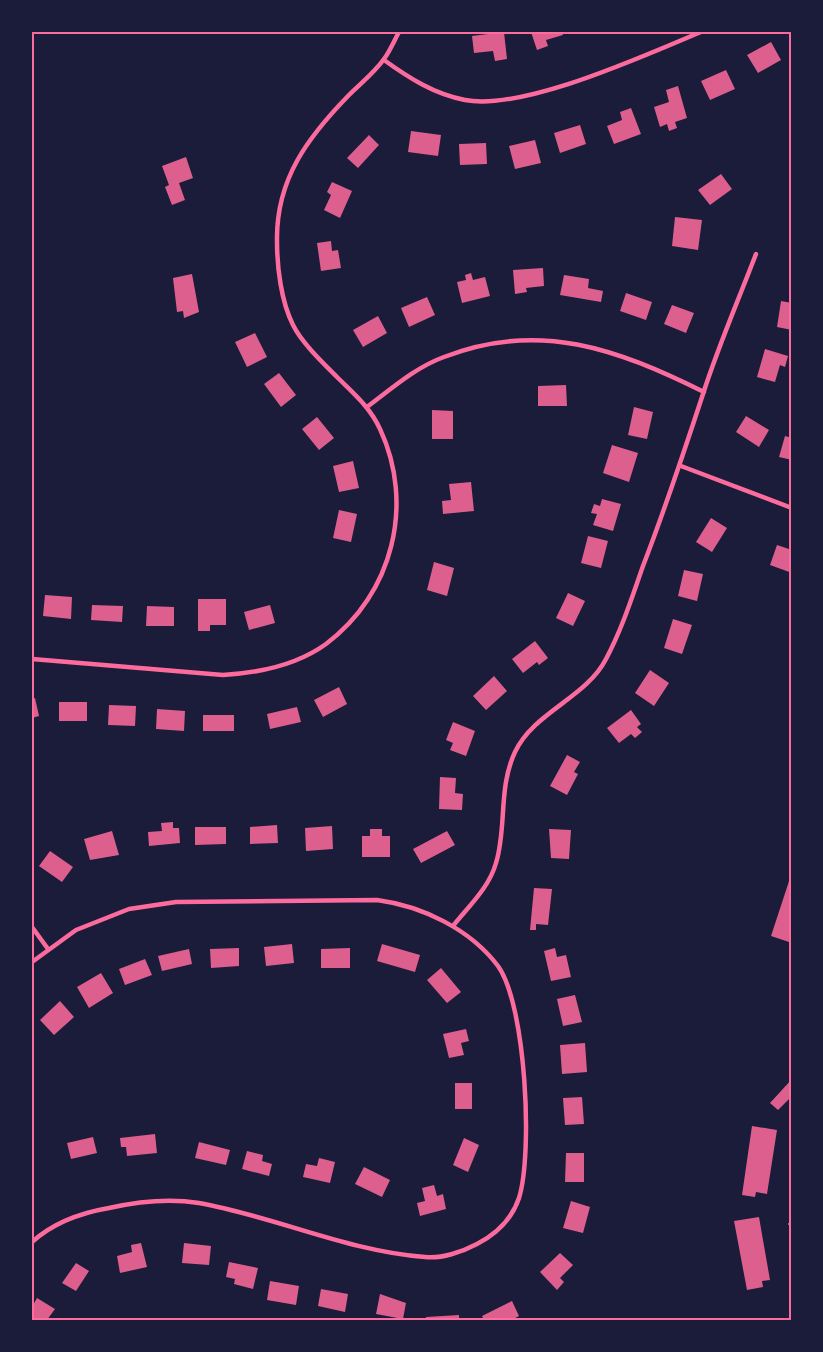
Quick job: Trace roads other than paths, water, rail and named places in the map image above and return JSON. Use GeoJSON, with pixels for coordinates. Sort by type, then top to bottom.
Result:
{"type":"FeatureCollection","features":[{"type":"Feature","properties":{"kind":"street"},"geometry":{"type":"LineString","coordinates":[[32,659],[223,675],[251,673],[277,667],[325,644],[363,608],[378,585],[392,546],[397,511],[396,478],[390,452],[367,407],[327,367],[293,326],[282,294],[277,240],[286,184],[300,151],[321,123],[384,60],[399,32]]}},
{"type":"Feature","properties":{"kind":"street"},"geometry":{"type":"LineString","coordinates":[[384,60],[414,81],[438,93],[467,101],[497,101],[610,70],[701,32]]}},
{"type":"Feature","properties":{"kind":"street"},"geometry":{"type":"LineString","coordinates":[[453,926],[482,890],[496,863],[502,800],[508,770],[516,750],[529,733],[588,683],[605,662],[618,634],[681,466],[704,392],[756,254]]}},
{"type":"Feature","properties":{"kind":"street"},"geometry":{"type":"LineString","coordinates":[[367,407],[395,385],[444,357],[511,339],[565,342],[588,347],[655,368],[704,392]]}},
{"type":"Feature","properties":{"kind":"street"},"geometry":{"type":"LineString","coordinates":[[681,466],[792,508]]}},
{"type":"Feature","properties":{"kind":"street"},"geometry":{"type":"LineString","coordinates":[[32,962],[76,930],[129,909],[176,902],[377,900],[403,904],[453,926],[499,968],[516,1012],[522,1037],[525,1124],[523,1174],[519,1197],[512,1215],[496,1232],[465,1250],[427,1258],[390,1252],[200,1204],[166,1200],[90,1211],[62,1221],[32,1242]]}},
{"type":"Feature","properties":{"kind":"street"},"geometry":{"type":"LineString","coordinates":[[32,927],[48,949]]}}]}
